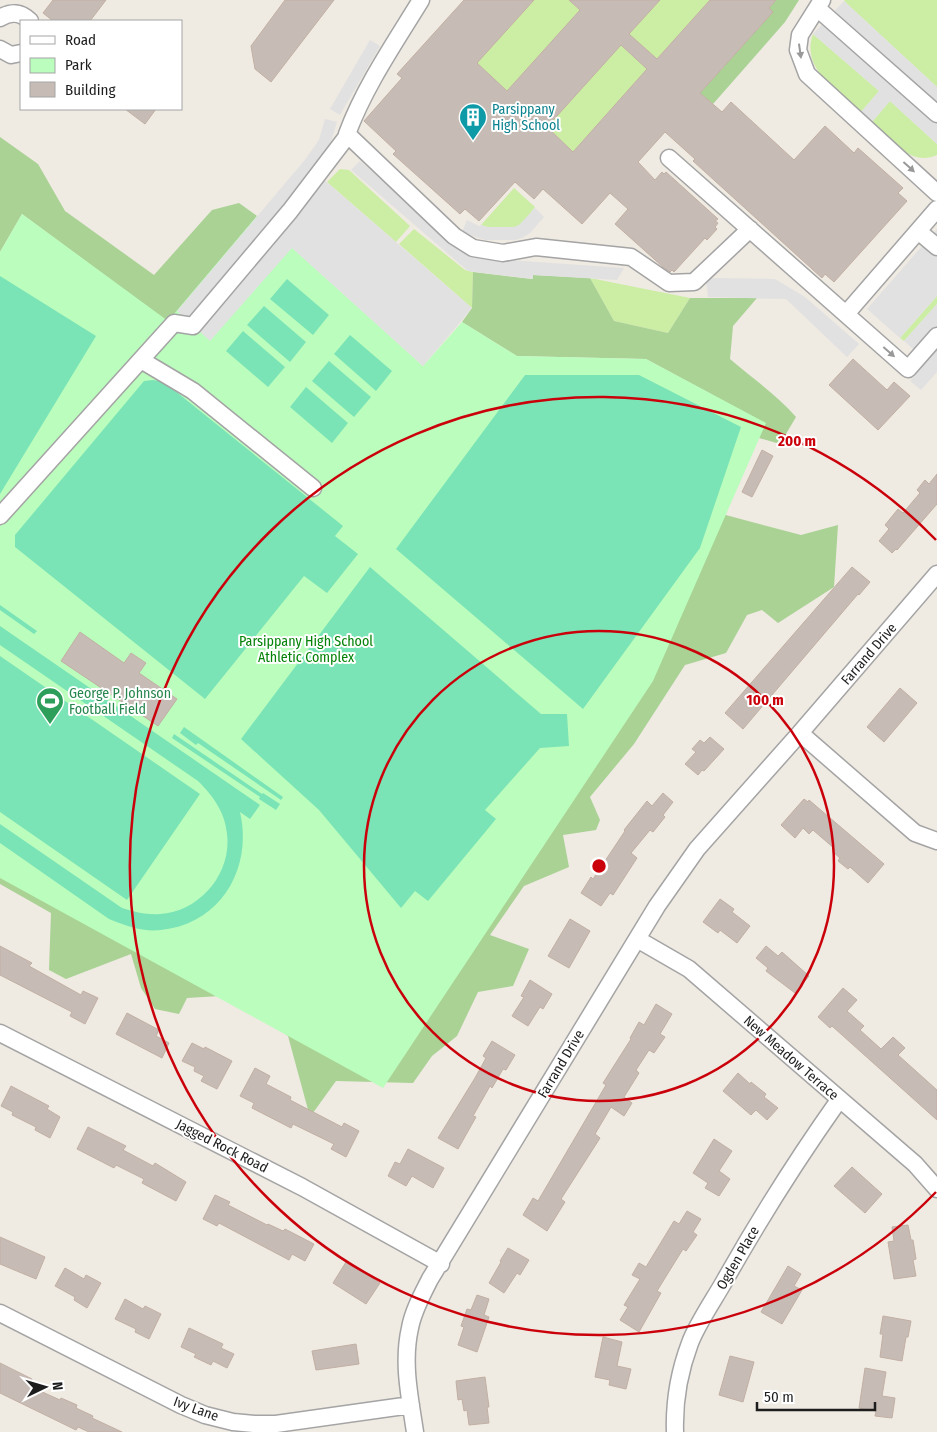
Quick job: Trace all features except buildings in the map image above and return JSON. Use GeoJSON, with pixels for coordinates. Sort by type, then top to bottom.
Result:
{"type":"FeatureCollection","features":[{"type":"Feature","properties":{"kind":"street"},"geometry":{"type":"LineString","coordinates":[[0,516],[174,323],[193,326],[290,211],[348,135],[355,112],[374,75],[421,0]]}},
{"type":"Feature","properties":{"kind":"street"},"geometry":{"type":"LineString","coordinates":[[937,114],[819,4],[800,35],[798,50],[807,74],[937,193]]}},
{"type":"Feature","properties":{"kind":"street"},"geometry":{"type":"LineString","coordinates":[[3,11],[20,14],[29,20]]}},
{"type":"Feature","properties":{"kind":"street"},"geometry":{"type":"LineString","coordinates":[[0,50],[11,55],[20,53]]}},
{"type":"Feature","properties":{"kind":"street"},"geometry":{"type":"LineString","coordinates":[[348,135],[454,236],[473,248],[503,254],[536,247],[631,256],[669,283],[694,282],[750,229]]}},
{"type":"Feature","properties":{"kind":"street"},"geometry":{"type":"LineString","coordinates":[[669,158],[908,369],[937,336]]}},
{"type":"Feature","properties":{"kind":"street"},"geometry":{"type":"LineString","coordinates":[[846,314],[937,209]]}},
{"type":"Feature","properties":{"kind":"street"},"geometry":{"type":"LineString","coordinates":[[918,231],[937,247]]}},
{"type":"Feature","properties":{"kind":"street"},"geometry":{"type":"LineString","coordinates":[[141,360],[193,391],[313,488]]}},
{"type":"Feature","properties":{"kind":"street","name":"Farrand Drive"},"geometry":{"type":"LineString","coordinates":[[415,1432],[406,1369],[406,1349],[416,1308],[430,1279],[441,1264],[657,906],[697,849],[937,574]]}},
{"type":"Feature","properties":{"kind":"street"},"geometry":{"type":"LineString","coordinates":[[800,733],[915,833],[937,841]]}},
{"type":"Feature","properties":{"kind":"street","name":"New Meadow Terrace"},"geometry":{"type":"LineString","coordinates":[[637,939],[689,968],[915,1164],[937,1189]]}},
{"type":"Feature","properties":{"kind":"street","name":"Jagged Rock Road"},"geometry":{"type":"LineString","coordinates":[[0,1033],[302,1188],[441,1264]]}},
{"type":"Feature","properties":{"kind":"street","name":"Ogden Place"},"geometry":{"type":"LineString","coordinates":[[675,1432],[674,1405],[680,1374],[690,1341],[801,1154],[839,1100]]}},
{"type":"Feature","properties":{"kind":"street","name":"Ivy Lane"},"geometry":{"type":"LineString","coordinates":[[0,1313],[181,1405],[205,1415],[233,1422],[276,1424],[411,1405]]}},
{"type":"Feature","properties":{"kind":"green space"},"geometry":{"type":"Polygon","coordinates":[[[534,0],[569,0],[580,10],[507,91],[477,63],[534,0]]]}},
{"type":"Feature","properties":{"kind":"green space"},"geometry":{"type":"Polygon","coordinates":[[[660,0],[710,0],[657,59],[629,34],[660,0]]]}},
{"type":"Feature","properties":{"kind":"green space"},"geometry":{"type":"Polygon","coordinates":[[[776,0],[799,0],[785,22],[713,104],[700,93],[773,12],[769,8],[776,0]]]}},
{"type":"Feature","properties":{"kind":"green space"},"geometry":{"type":"Polygon","coordinates":[[[937,0],[937,87],[844,1],[937,0]]]}},
{"type":"Feature","properties":{"kind":"green space"},"geometry":{"type":"Polygon","coordinates":[[[813,34],[879,91],[861,112],[833,88],[817,69],[810,47],[813,34]]]}},
{"type":"Feature","properties":{"kind":"green space"},"geometry":{"type":"Polygon","coordinates":[[[621,45],[647,69],[573,152],[547,127],[621,45]]]}},
{"type":"Feature","properties":{"kind":"green space"},"geometry":{"type":"Polygon","coordinates":[[[890,101],[937,144],[937,155],[927,158],[909,154],[893,143],[872,122],[890,101]]]}},
{"type":"Feature","properties":{"kind":"green space"},"geometry":{"type":"Polygon","coordinates":[[[0,137],[38,164],[65,211],[154,275],[212,210],[239,203],[257,216],[168,322],[22,214],[0,252],[0,137]]]}},
{"type":"Feature","properties":{"kind":"green space"},"geometry":{"type":"Polygon","coordinates":[[[340,169],[349,170],[410,226],[396,242],[327,182],[340,169]]]}},
{"type":"Feature","properties":{"kind":"green space"},"geometry":{"type":"Polygon","coordinates":[[[514,188],[535,207],[525,220],[518,226],[511,228],[481,225],[514,188]]]}},
{"type":"Feature","properties":{"kind":"green space","name":"Parsippany High School Athletic Complex"},"geometry":{"type":"Polygon","coordinates":[[[22,214],[168,321],[257,216],[423,366],[462,322],[517,356],[646,359],[766,423],[653,681],[383,1088],[0,878],[0,252],[22,214]]]}},
{"type":"Feature","properties":{"kind":"green space"},"geometry":{"type":"Polygon","coordinates":[[[414,229],[465,270],[473,272],[472,308],[399,244],[414,229]]]}},
{"type":"Feature","properties":{"kind":"green space"},"geometry":{"type":"Polygon","coordinates":[[[473,272],[532,279],[533,275],[590,278],[614,321],[668,333],[690,298],[757,298],[733,326],[730,359],[773,394],[796,417],[780,444],[759,438],[765,423],[646,359],[517,356],[462,322],[472,308],[473,272]]]}},
{"type":"Feature","properties":{"kind":"green space"},"geometry":{"type":"Polygon","coordinates":[[[0,276],[96,336],[0,494],[0,276]]]}},
{"type":"Feature","properties":{"kind":"green space"},"geometry":{"type":"Polygon","coordinates":[[[590,278],[690,298],[668,333],[614,321],[590,278]]]}},
{"type":"Feature","properties":{"kind":"green space"},"geometry":{"type":"Polygon","coordinates":[[[287,279],[329,315],[313,335],[270,299],[287,279]]]}},
{"type":"Feature","properties":{"kind":"green space"},"geometry":{"type":"Polygon","coordinates":[[[937,296],[937,304],[904,341],[900,338],[937,296]]]}},
{"type":"Feature","properties":{"kind":"green space"},"geometry":{"type":"Polygon","coordinates":[[[264,306],[306,342],[290,362],[247,325],[264,306]]]}},
{"type":"Feature","properties":{"kind":"green space"},"geometry":{"type":"Polygon","coordinates":[[[243,331],[285,367],[268,387],[226,351],[243,331]]]}},
{"type":"Feature","properties":{"kind":"green space"},"geometry":{"type":"Polygon","coordinates":[[[350,335],[392,371],[376,391],[334,354],[350,335]]]}},
{"type":"Feature","properties":{"kind":"green space"},"geometry":{"type":"Polygon","coordinates":[[[329,361],[371,397],[354,417],[312,381],[329,361]]]}},
{"type":"Feature","properties":{"kind":"green space"},"geometry":{"type":"Polygon","coordinates":[[[525,375],[639,375],[741,427],[700,548],[583,709],[396,549],[525,375]]]}},
{"type":"Feature","properties":{"kind":"green space"},"geometry":{"type":"Polygon","coordinates":[[[144,381],[164,382],[343,526],[335,536],[358,554],[327,593],[304,576],[205,699],[15,547],[15,535],[144,381]]]}},
{"type":"Feature","properties":{"kind":"green space"},"geometry":{"type":"Polygon","coordinates":[[[306,387],[348,423],[332,443],[290,407],[306,387]]]}},
{"type":"Feature","properties":{"kind":"green space"},"geometry":{"type":"Polygon","coordinates":[[[707,510],[801,535],[838,525],[834,587],[778,623],[762,610],[747,615],[726,653],[685,665],[634,744],[590,797],[600,820],[596,830],[563,835],[569,867],[524,886],[490,935],[529,949],[513,986],[478,992],[457,1036],[432,1056],[413,1083],[336,1081],[310,1117],[288,1036],[236,995],[187,998],[179,1014],[155,1009],[141,988],[131,954],[66,979],[49,970],[51,913],[0,884],[0,863],[707,510]]]}},
{"type":"Feature","properties":{"kind":"green space"},"geometry":{"type":"Polygon","coordinates":[[[370,567],[541,714],[567,714],[569,746],[540,748],[485,810],[496,819],[428,901],[415,891],[401,908],[319,810],[241,739],[370,567]]]}},
{"type":"Feature","properties":{"kind":"green space"},"geometry":{"type":"Polygon","coordinates":[[[0,605],[37,631],[34,634],[0,610],[0,605]]]}},
{"type":"Feature","properties":{"kind":"green space"},"geometry":{"type":"Polygon","coordinates":[[[0,626],[260,805],[250,819],[240,812],[243,833],[242,853],[237,872],[228,890],[216,905],[200,917],[182,926],[161,930],[141,929],[122,924],[109,919],[0,843],[0,824],[122,908],[141,913],[155,914],[175,912],[200,898],[219,876],[227,849],[224,819],[209,793],[198,781],[0,645],[0,626]]]}},
{"type":"Feature","properties":{"kind":"green space","name":"George P. Johnson Football Field"},"geometry":{"type":"Polygon","coordinates":[[[0,656],[200,794],[127,900],[0,812],[0,656]]]}},
{"type":"Feature","properties":{"kind":"green space"},"geometry":{"type":"Polygon","coordinates":[[[184,727],[283,797],[281,800],[198,743],[196,745],[180,733],[184,727]]]}},
{"type":"Feature","properties":{"kind":"green space"},"geometry":{"type":"Polygon","coordinates":[[[174,734],[262,794],[280,804],[276,810],[259,799],[260,797],[172,738],[174,734]]]}},
{"type":"Feature","properties":{"kind":"shaded area"},"geometry":{"type":"Polygon","coordinates":[[[844,1],[937,87],[937,144],[890,101],[872,122],[861,112],[879,91],[813,34],[844,1]]]}},
{"type":"Feature","properties":{"kind":"shaded area"},"geometry":{"type":"Polygon","coordinates":[[[370,40],[380,46],[340,115],[330,109],[370,40]]]}},
{"type":"Feature","properties":{"kind":"shaded area"},"geometry":{"type":"Polygon","coordinates":[[[325,119],[337,122],[329,148],[314,171],[472,308],[423,366],[292,248],[210,341],[177,311],[304,161],[319,140],[325,119]]]}},
{"type":"Feature","properties":{"kind":"shaded area"},"geometry":{"type":"Polygon","coordinates":[[[360,161],[465,253],[477,258],[624,268],[617,280],[533,275],[533,279],[468,271],[351,170],[360,161]]]}},
{"type":"Feature","properties":{"kind":"shaded area"},"geometry":{"type":"Polygon","coordinates":[[[535,208],[544,217],[530,233],[522,238],[515,240],[485,240],[462,232],[467,220],[479,226],[514,227],[519,225],[535,208]]]}},
{"type":"Feature","properties":{"kind":"shaded area"},"geometry":{"type":"Polygon","coordinates":[[[937,229],[937,296],[900,338],[867,309],[937,229]]]}},
{"type":"Feature","properties":{"kind":"shaded area"},"geometry":{"type":"Polygon","coordinates":[[[706,278],[775,279],[805,297],[859,344],[847,357],[786,299],[708,297],[706,278]]]}},
{"type":"Feature","properties":{"kind":"shaded area"},"geometry":{"type":"Polygon","coordinates":[[[937,304],[937,372],[921,390],[910,381],[927,361],[904,341],[937,304]]]}},
{"type":"Feature","properties":{"kind":"place","name":"Parsippany High School"},"geometry":{"type":"Point","coordinates":[473,141]}},
{"type":"Feature","properties":{"kind":"place","name":"George P. Johnson Football Field"},"geometry":{"type":"Point","coordinates":[50,725]}}]}
